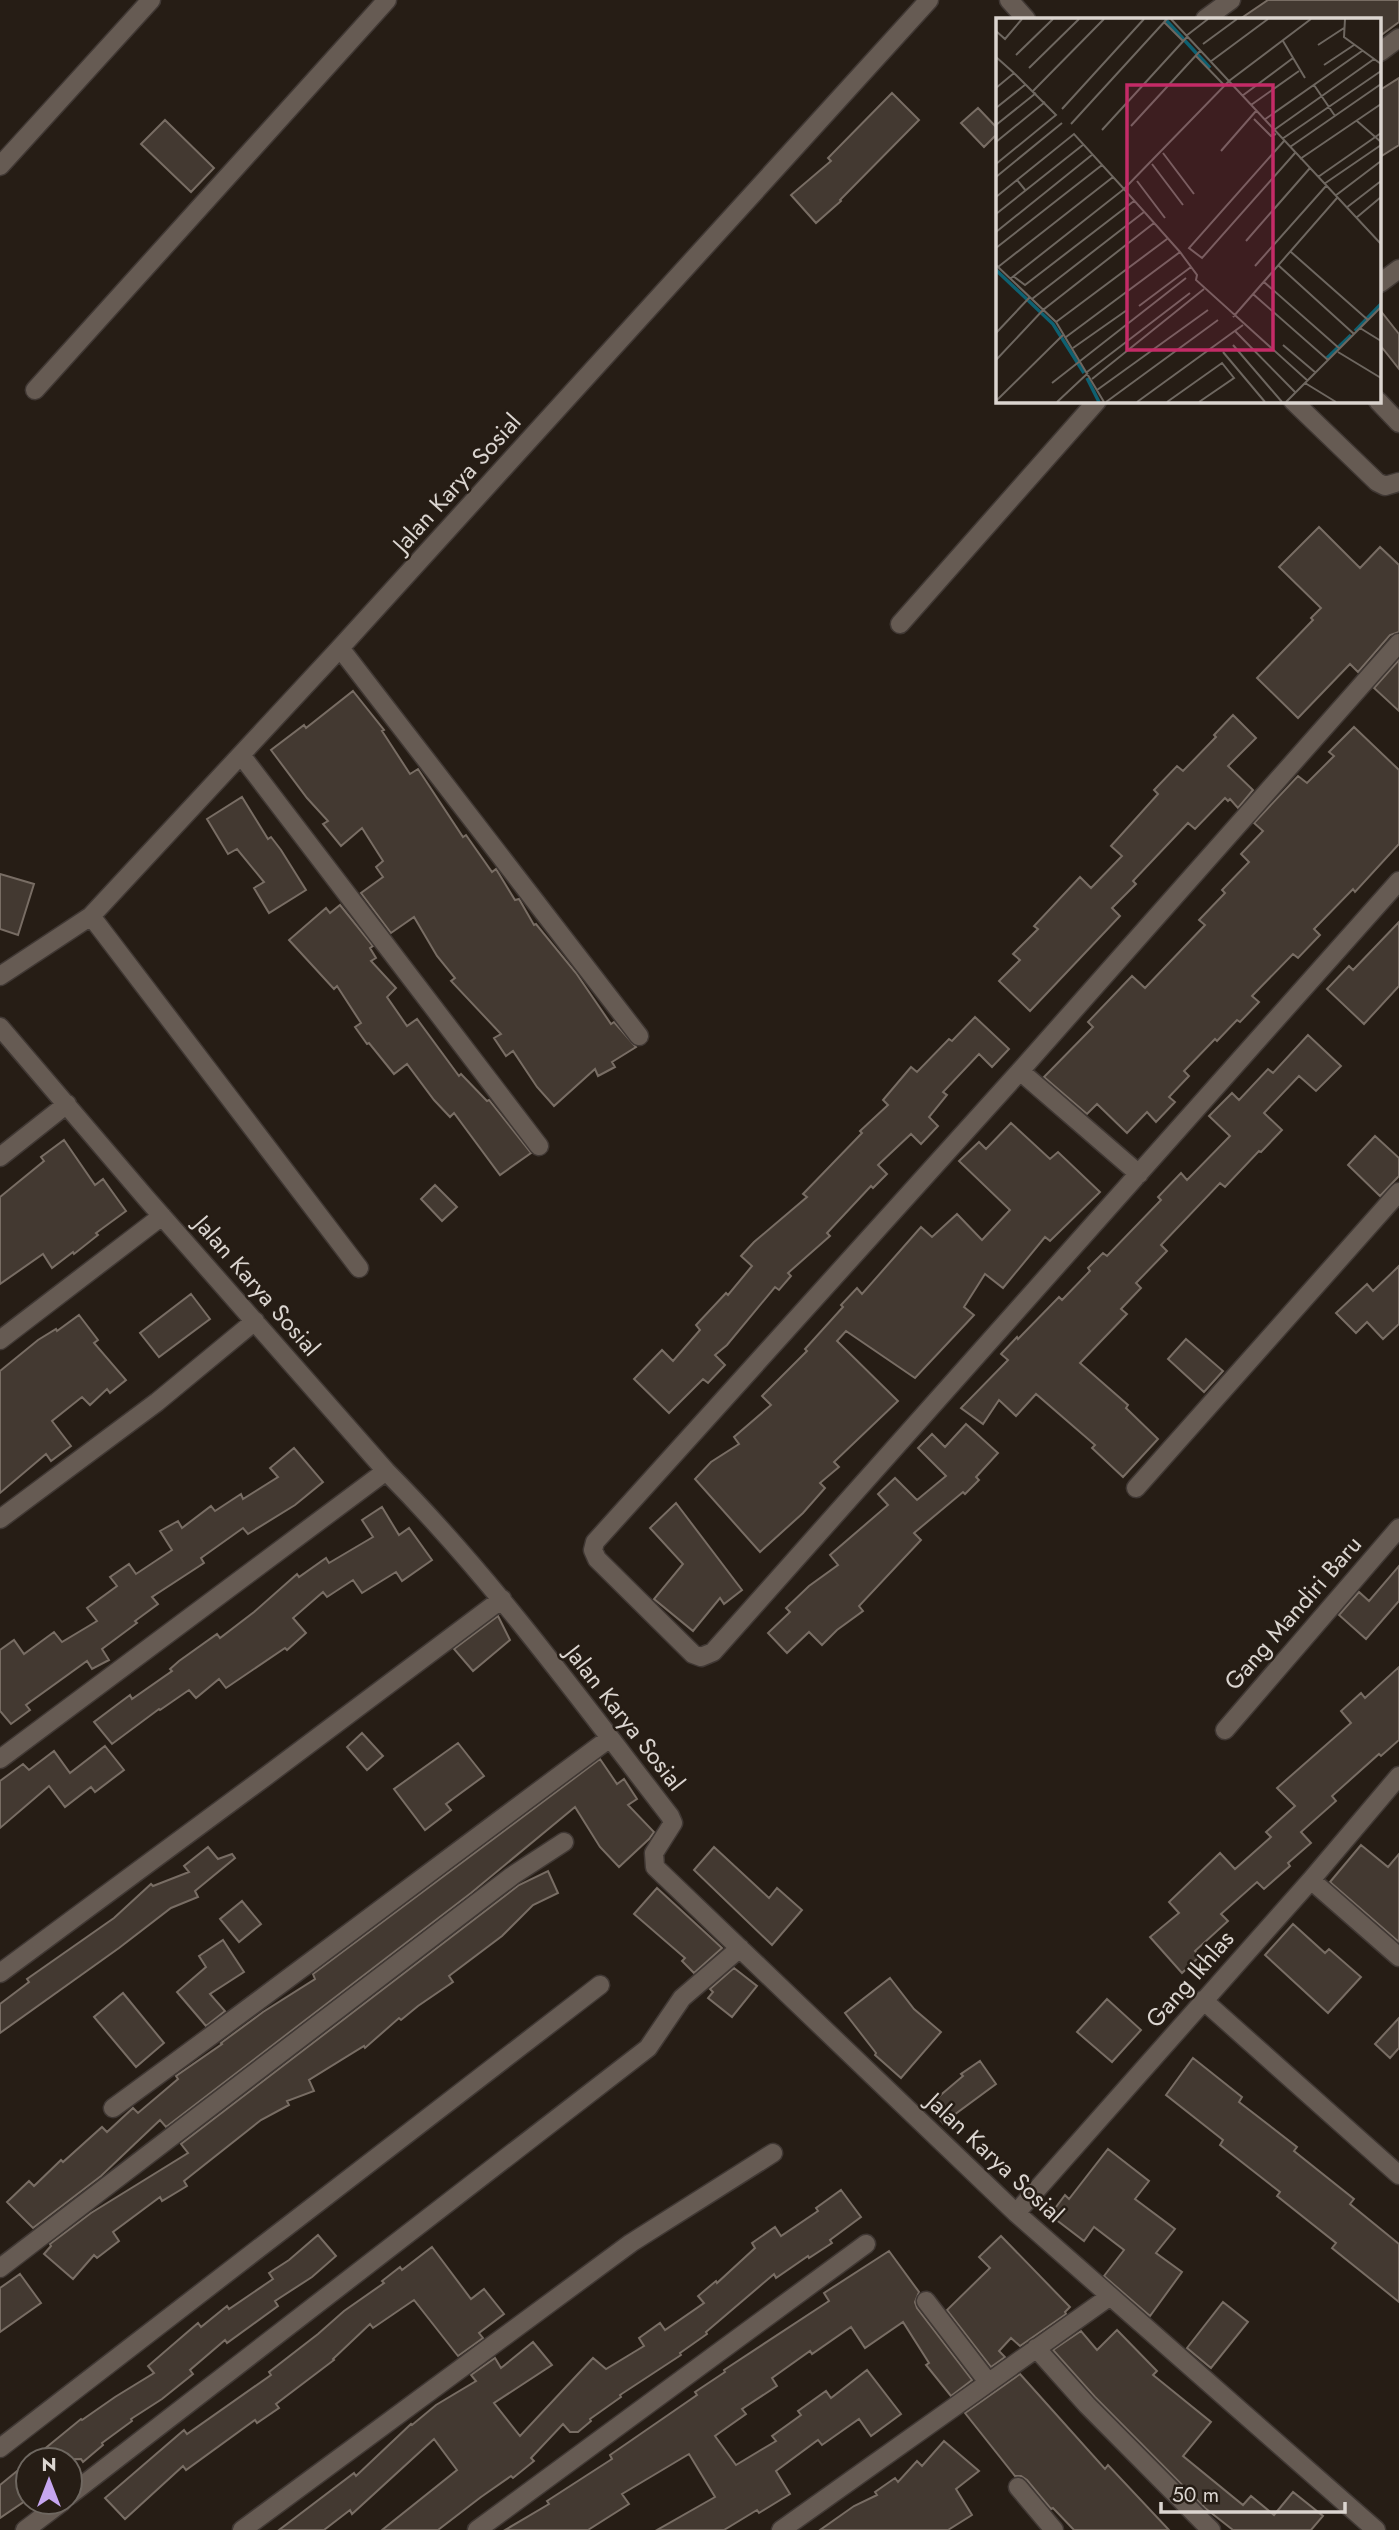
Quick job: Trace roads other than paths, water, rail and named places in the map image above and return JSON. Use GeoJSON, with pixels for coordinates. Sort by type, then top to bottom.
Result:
{"type":"FeatureCollection","features":[{"type":"Feature","properties":{"kind":"street"},"geometry":{"type":"LineString","coordinates":[[0,166],[151,0]]}},
{"type":"Feature","properties":{"kind":"street"},"geometry":{"type":"LineString","coordinates":[[35,390],[387,0]]}},
{"type":"Feature","properties":{"kind":"street","name":"Jalan Karya Sosial"},"geometry":{"type":"LineString","coordinates":[[0,976],[91,916],[340,648],[929,0]]}},
{"type":"Feature","properties":{"kind":"street"},"geometry":{"type":"LineString","coordinates":[[1009,0],[1025,18]]}},
{"type":"Feature","properties":{"kind":"street"},"geometry":{"type":"LineString","coordinates":[[1206,18],[1231,0]]}},
{"type":"Feature","properties":{"kind":"street"},"geometry":{"type":"LineString","coordinates":[[1382,51],[1399,38]]}},
{"type":"Feature","properties":{"kind":"street"},"geometry":{"type":"LineString","coordinates":[[1382,282],[1399,269]]}},
{"type":"Feature","properties":{"kind":"street"},"geometry":{"type":"LineString","coordinates":[[900,624],[1096,402]]}},
{"type":"Feature","properties":{"kind":"street"},"geometry":{"type":"LineString","coordinates":[[1294,402],[1377,482],[1385,486],[1399,482]]}},
{"type":"Feature","properties":{"kind":"street"},"geometry":{"type":"LineString","coordinates":[[1379,402],[1399,424]]}},
{"type":"Feature","properties":{"kind":"street"},"geometry":{"type":"LineString","coordinates":[[1399,643],[1020,1071],[595,1542],[593,1550],[597,1559],[693,1654],[701,1657],[713,1651],[1399,881]]}},
{"type":"Feature","properties":{"kind":"street"},"geometry":{"type":"LineString","coordinates":[[340,648],[639,1036]]}},
{"type":"Feature","properties":{"kind":"street"},"geometry":{"type":"LineString","coordinates":[[241,755],[539,1146]]}},
{"type":"Feature","properties":{"kind":"street"},"geometry":{"type":"LineString","coordinates":[[91,916],[359,1269]]}},
{"type":"Feature","properties":{"kind":"street","name":"Jalan Karya Sosial"},"geometry":{"type":"LineString","coordinates":[[0,1027],[162,1216],[502,1599],[670,1816],[673,1823],[654,1853],[655,1867],[1016,2213],[1376,2530]]}},
{"type":"Feature","properties":{"kind":"street"},"geometry":{"type":"LineString","coordinates":[[1020,1071],[1139,1174]]}},
{"type":"Feature","properties":{"kind":"street"},"geometry":{"type":"LineString","coordinates":[[0,1157],[67,1104]]}},
{"type":"Feature","properties":{"kind":"street"},"geometry":{"type":"LineString","coordinates":[[1136,1488],[1399,1192]]}},
{"type":"Feature","properties":{"kind":"street"},"geometry":{"type":"LineString","coordinates":[[0,1340],[162,1216]]}},
{"type":"Feature","properties":{"kind":"street"},"geometry":{"type":"LineString","coordinates":[[0,1519],[157,1402],[255,1321]]}},
{"type":"Feature","properties":{"kind":"street"},"geometry":{"type":"LineString","coordinates":[[0,1759],[386,1471]]}},
{"type":"Feature","properties":{"kind":"street","name":"Gang Mandiri Baru"},"geometry":{"type":"LineString","coordinates":[[1225,1730],[1399,1528]]}},
{"type":"Feature","properties":{"kind":"street"},"geometry":{"type":"LineString","coordinates":[[0,1973],[502,1599]]}},
{"type":"Feature","properties":{"kind":"street"},"geometry":{"type":"LineString","coordinates":[[113,2108],[610,1738]]}},
{"type":"Feature","properties":{"kind":"street","name":"Gang Ikhlas"},"geometry":{"type":"LineString","coordinates":[[1016,2213],[1311,1880],[1399,1776]]}},
{"type":"Feature","properties":{"kind":"street"},"geometry":{"type":"LineString","coordinates":[[0,2268],[468,1909],[564,1842]]}},
{"type":"Feature","properties":{"kind":"street"},"geometry":{"type":"LineString","coordinates":[[1311,1880],[1399,1957]]}},
{"type":"Feature","properties":{"kind":"street"},"geometry":{"type":"LineString","coordinates":[[84,2485],[648,2048],[682,1998],[740,1948]]}},
{"type":"Feature","properties":{"kind":"street"},"geometry":{"type":"LineString","coordinates":[[0,2448],[600,1984]]}},
{"type":"Feature","properties":{"kind":"street"},"geometry":{"type":"LineString","coordinates":[[1203,2000],[1399,2175]]}},
{"type":"Feature","properties":{"kind":"street"},"geometry":{"type":"LineString","coordinates":[[242,2530],[631,2243],[772,2153]]}},
{"type":"Feature","properties":{"kind":"street"},"geometry":{"type":"LineString","coordinates":[[477,2530],[866,2244]]}},
{"type":"Feature","properties":{"kind":"street"},"geometry":{"type":"LineString","coordinates":[[781,2530],[1109,2297]]}},
{"type":"Feature","properties":{"kind":"street"},"geometry":{"type":"LineString","coordinates":[[926,2301],[988,2382]]}},
{"type":"Feature","properties":{"kind":"street"},"geometry":{"type":"LineString","coordinates":[[1036,2348],[1087,2405],[1211,2530]]}},
{"type":"Feature","properties":{"kind":"street"},"geometry":{"type":"LineString","coordinates":[[1018,2487],[1054,2530]]}},
{"type":"Feature","properties":{"kind":"street"},"geometry":{"type":"LineString","coordinates":[[25,2530],[44,2516]]}}]}
